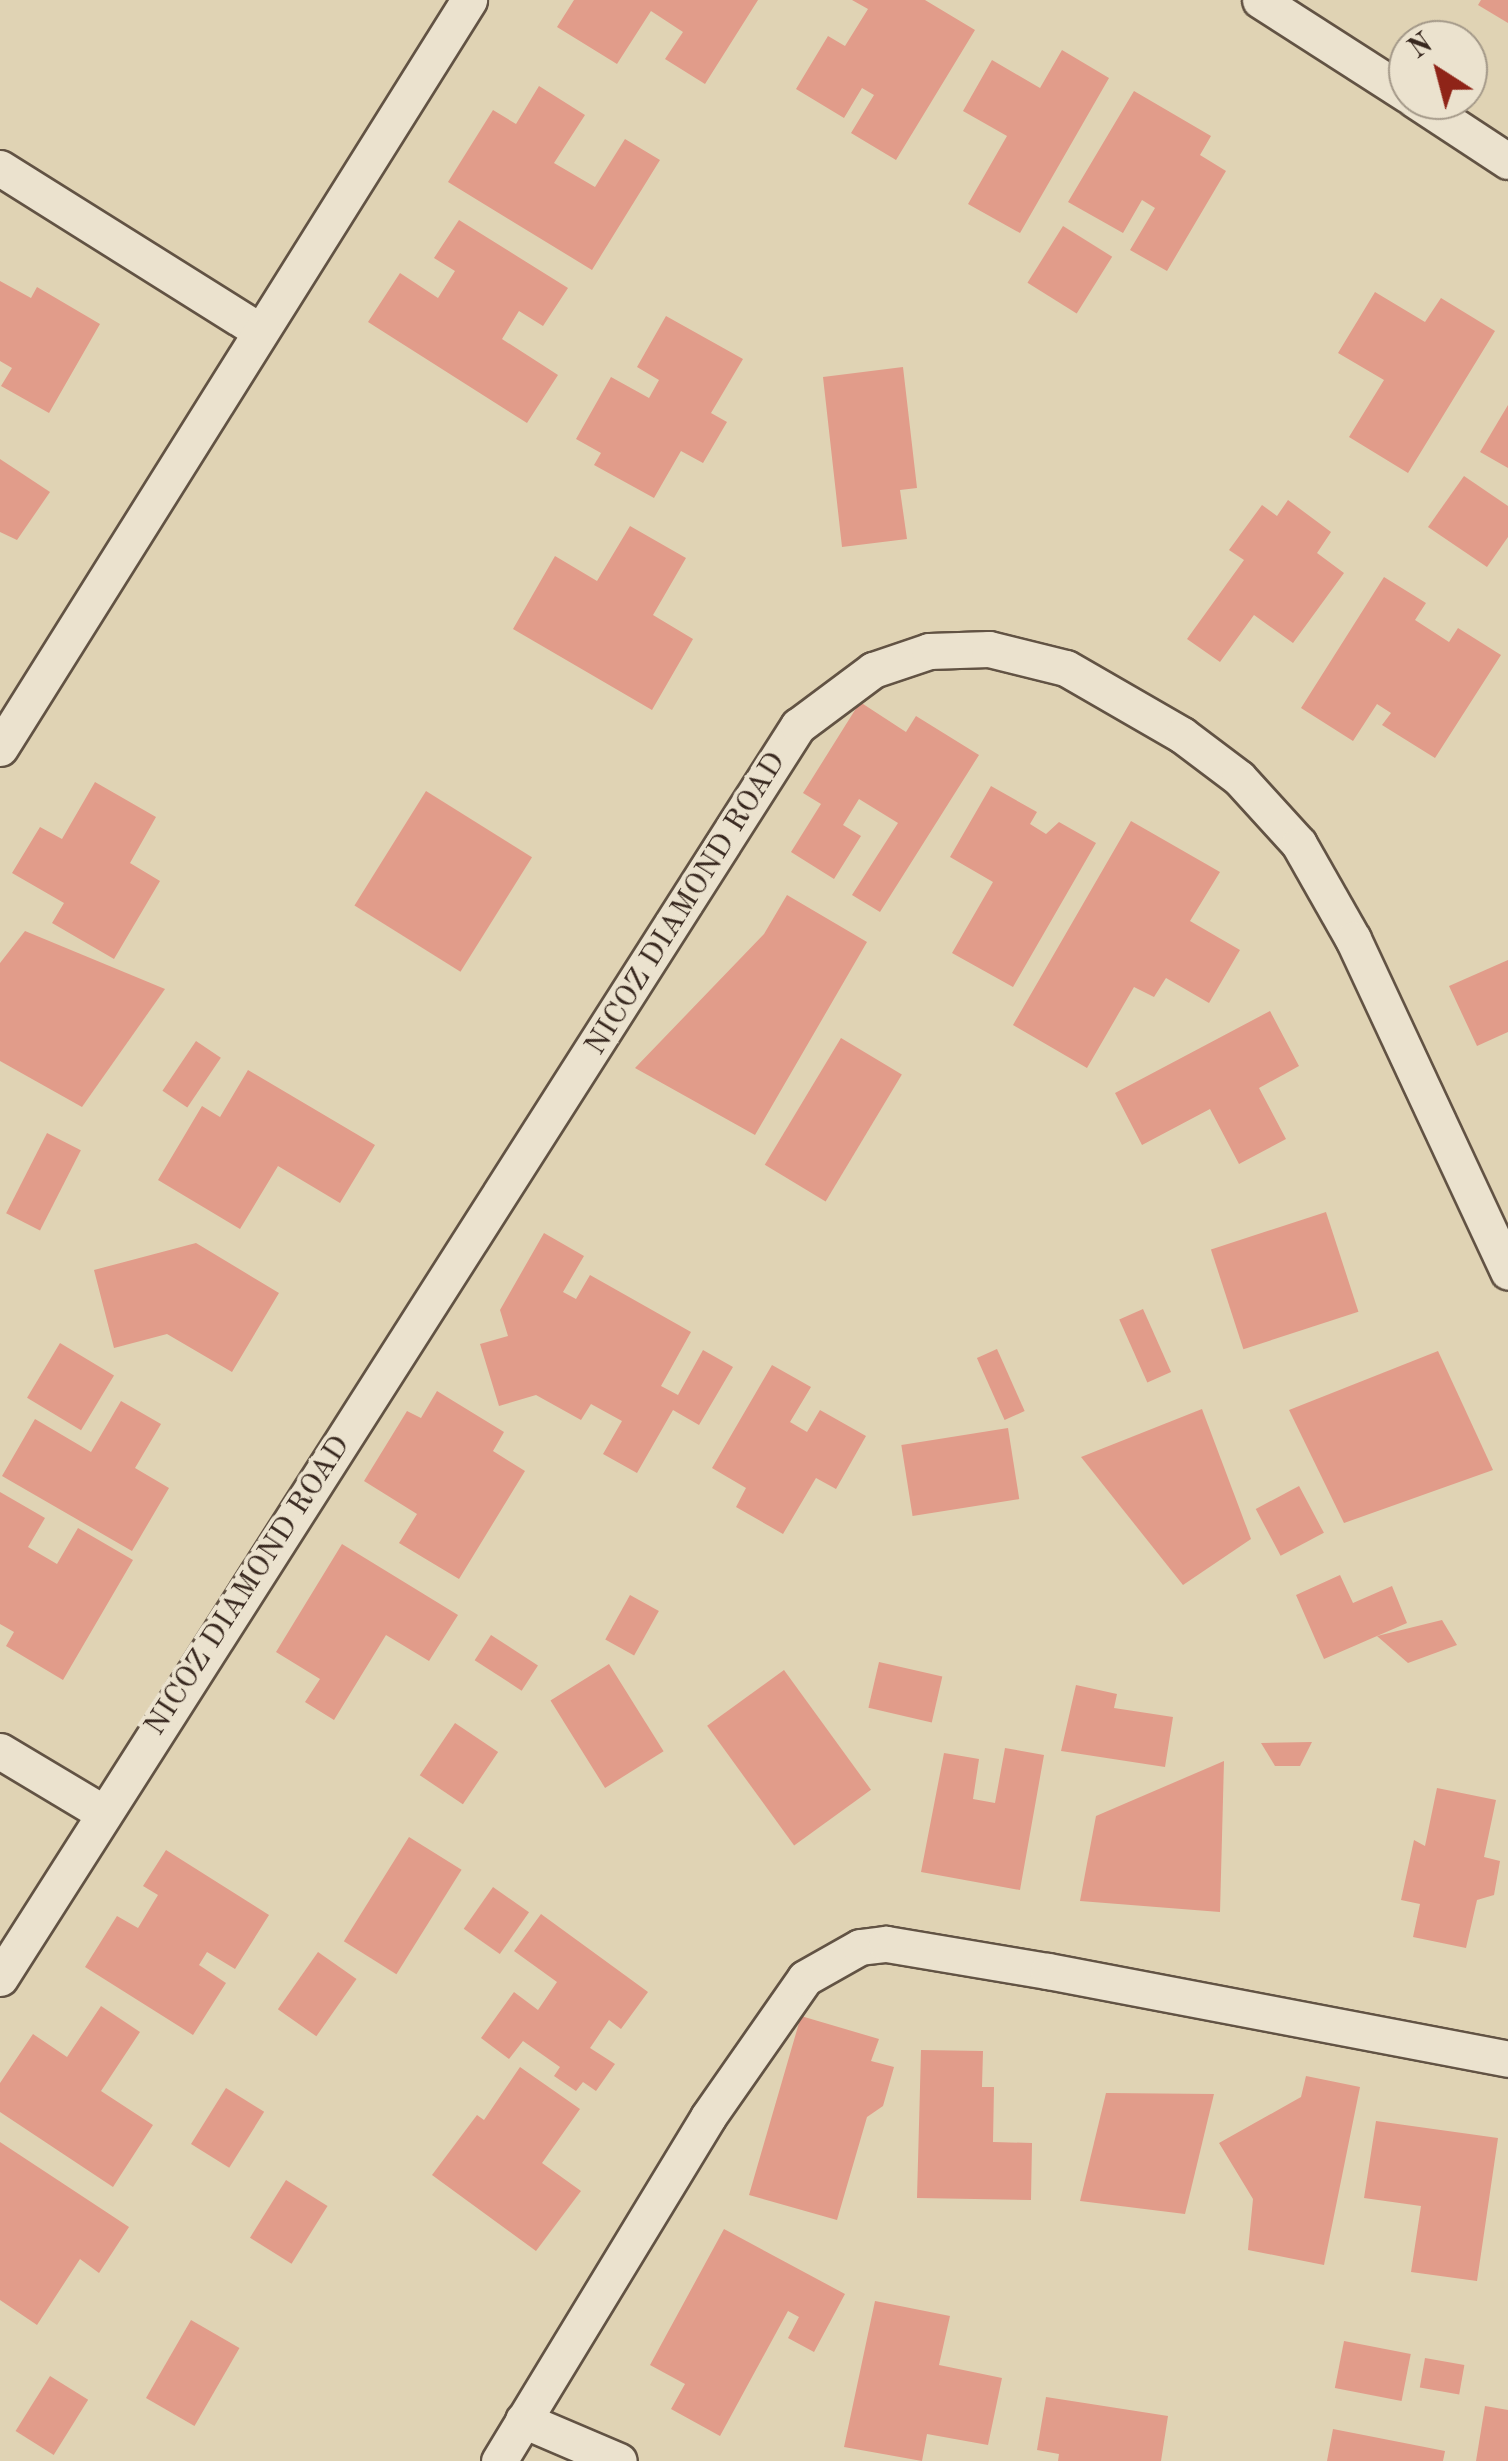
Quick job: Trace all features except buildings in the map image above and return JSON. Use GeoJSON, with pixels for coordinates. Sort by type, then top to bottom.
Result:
{"type":"FeatureCollection","features":[{"type":"Feature","properties":{"kind":"street"},"geometry":{"type":"LineString","coordinates":[[0,748],[258,330],[469,0]]}},
{"type":"Feature","properties":{"kind":"street"},"geometry":{"type":"LineString","coordinates":[[1260,0],[1300,10],[1388,79]]}},
{"type":"Feature","properties":{"kind":"street"},"geometry":{"type":"LineString","coordinates":[[1445,120],[1508,162]]}},
{"type":"Feature","properties":{"kind":"street"},"geometry":{"type":"LineString","coordinates":[[0,168],[258,330]]}},
{"type":"Feature","properties":{"kind":"street","name":"NICOZ DIAMOND ROAD"},"geometry":{"type":"LineString","coordinates":[[0,1978],[102,1812],[798,726],[873,670],[929,652],[989,649],[1066,668],[1182,735],[1239,778],[1298,844],[1354,938],[1508,1272]]}},
{"type":"Feature","properties":{"kind":"street"},"geometry":{"type":"LineString","coordinates":[[0,1751],[102,1812]]}},
{"type":"Feature","properties":{"kind":"street"},"geometry":{"type":"LineString","coordinates":[[499,2461],[708,2117],[805,1978],[860,1947],[886,1944],[1048,1971],[1508,2060]]}},
{"type":"Feature","properties":{"kind":"street"},"geometry":{"type":"LineString","coordinates":[[523,2420],[619,2461]]}}]}
